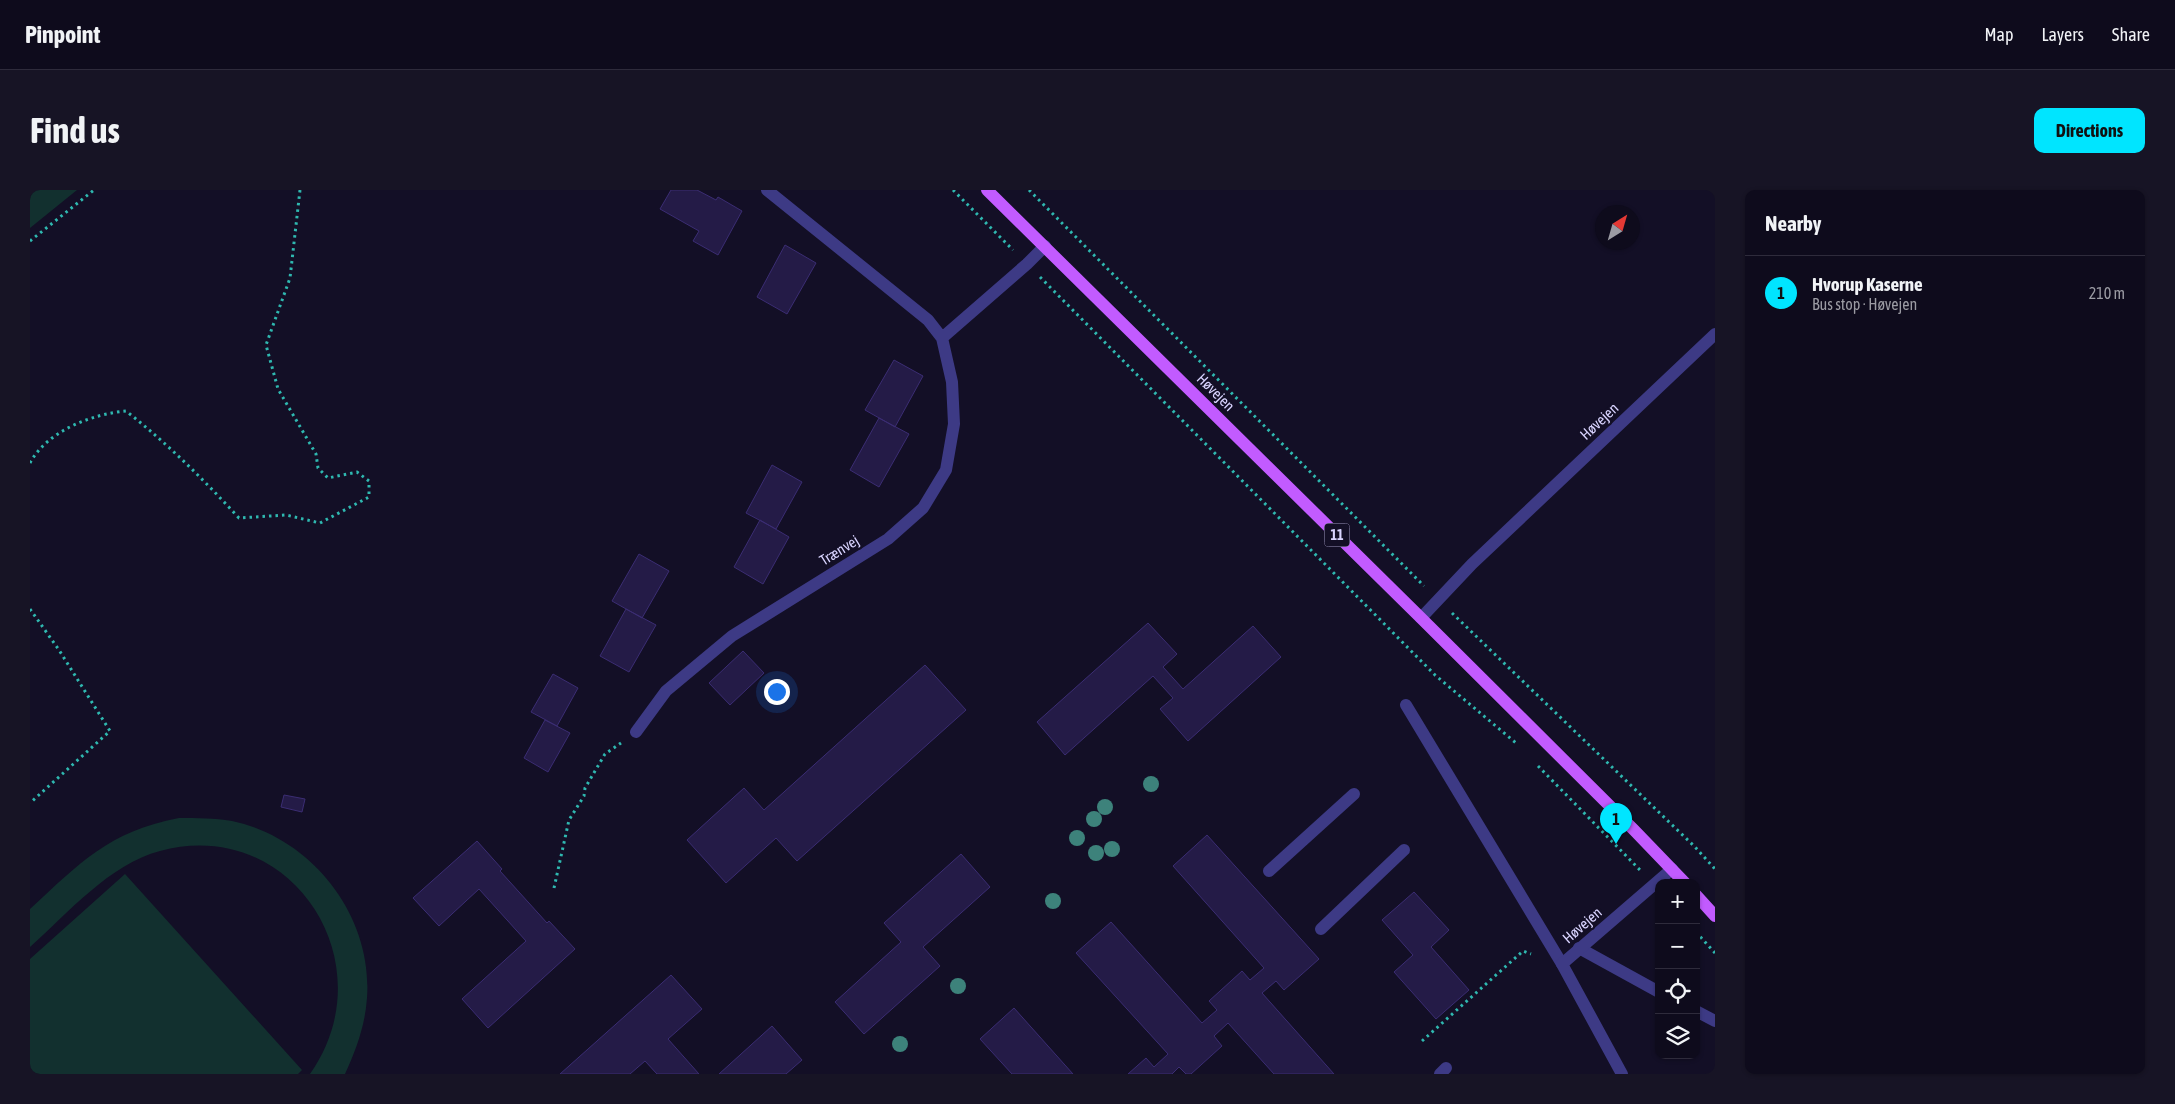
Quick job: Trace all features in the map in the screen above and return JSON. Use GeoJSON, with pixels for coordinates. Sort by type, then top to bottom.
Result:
{"type":"FeatureCollection","features":[{"type":"Feature","properties":{"kind":"main road","name":"Høvejen"},"geometry":{"type":"LineString","coordinates":[[987,190],[1422,618],[1681,879]]}},
{"type":"Feature","properties":{"kind":"main road"},"geometry":{"type":"LineString","coordinates":[[1700,899],[1715,916]]}},
{"type":"Feature","properties":{"kind":"street","name":"Trænvej"},"geometry":{"type":"LineString","coordinates":[[636,732],[666,691],[732,636],[888,539],[923,508],[946,470],[954,424],[952,382],[942,338],[928,320],[767,190]]}},
{"type":"Feature","properties":{"kind":"street"},"geometry":{"type":"LineString","coordinates":[[942,338],[1045,246]]}},
{"type":"Feature","properties":{"kind":"street","name":"Høvejen"},"geometry":{"type":"LineString","coordinates":[[1422,618],[1479,557],[1715,334]]}},
{"type":"Feature","properties":{"kind":"street"},"geometry":{"type":"LineString","coordinates":[[1406,705],[1562,964]]}},
{"type":"Feature","properties":{"kind":"street"},"geometry":{"type":"LineString","coordinates":[[1269,871],[1354,794]]}},
{"type":"Feature","properties":{"kind":"street"},"geometry":{"type":"LineString","coordinates":[[1321,928],[1404,850]]}},
{"type":"Feature","properties":{"kind":"street","name":"Høvejen"},"geometry":{"type":"LineString","coordinates":[[1622,1074],[1562,964],[1672,869]]}},
{"type":"Feature","properties":{"kind":"street"},"geometry":{"type":"LineString","coordinates":[[1579,948],[1655,990]]}},
{"type":"Feature","properties":{"kind":"street"},"geometry":{"type":"LineString","coordinates":[[1700,1014],[1715,1021]]}},
{"type":"Feature","properties":{"kind":"path"},"geometry":{"type":"LineString","coordinates":[[30,241],[94,190]]}},
{"type":"Feature","properties":{"kind":"path"},"geometry":{"type":"LineString","coordinates":[[30,463],[36,453],[71,425],[108,413],[126,411],[167,444],[240,518],[286,516],[320,523],[369,497],[369,481],[357,472],[328,478],[318,468],[316,454],[278,389],[266,345],[290,278],[300,190]]}},
{"type":"Feature","properties":{"kind":"path"},"geometry":{"type":"LineString","coordinates":[[953,190],[1435,675],[1517,745]]}},
{"type":"Feature","properties":{"kind":"path"},"geometry":{"type":"LineString","coordinates":[[1029,190],[1438,600],[1715,868]]}},
{"type":"Feature","properties":{"kind":"path"},"geometry":{"type":"LineString","coordinates":[[30,609],[60,650],[110,732],[30,803]]}},
{"type":"Feature","properties":{"kind":"path"},"geometry":{"type":"LineString","coordinates":[[554,888],[570,820],[584,796],[585,788],[605,754],[636,732]]}},
{"type":"Feature","properties":{"kind":"path"},"geometry":{"type":"LineString","coordinates":[[1531,759],[1654,884]]}},
{"type":"Feature","properties":{"kind":"path"},"geometry":{"type":"LineString","coordinates":[[1700,936],[1715,953]]}},
{"type":"Feature","properties":{"kind":"path"},"geometry":{"type":"LineString","coordinates":[[1422,1041],[1523,951],[1562,964]]}},
{"type":"Feature","properties":{"kind":"green space"},"geometry":{"type":"Polygon","coordinates":[[[30,190],[77,190],[30,228],[30,190]]]}},
{"type":"Feature","properties":{"kind":"green space"},"geometry":{"type":"Polygon","coordinates":[[[179,818],[232,821],[261,830],[288,844],[311,863],[332,885],[348,910],[360,938],[366,968],[367,998],[364,1018],[356,1047],[345,1074],[310,1074],[331,1031],[338,987],[331,945],[313,907],[286,876],[250,855],[207,846],[160,851],[142,857],[107,878],[90,891],[30,947],[30,909],[81,863],[97,851],[133,832],[154,824],[179,818]]]}},
{"type":"Feature","properties":{"kind":"green space"},"geometry":{"type":"Polygon","coordinates":[[[125,874],[302,1070],[298,1074],[30,1074],[30,959],[125,874]]]}},
{"type":"Feature","properties":{"kind":"building"},"geometry":{"type":"Polygon","coordinates":[[[671,190],[697,190],[716,200],[718,197],[742,211],[718,255],[693,241],[699,231],[660,209],[671,190]]]}},
{"type":"Feature","properties":{"kind":"building"},"geometry":{"type":"Polygon","coordinates":[[[785,245],[816,263],[787,314],[757,297],[785,245]]]}},
{"type":"Feature","properties":{"kind":"building"},"geometry":{"type":"Polygon","coordinates":[[[894,360],[923,376],[895,427],[865,410],[894,360]]]}},
{"type":"Feature","properties":{"kind":"building"},"geometry":{"type":"Polygon","coordinates":[[[879,418],[909,434],[879,487],[850,470],[879,418]]]}},
{"type":"Feature","properties":{"kind":"building"},"geometry":{"type":"Polygon","coordinates":[[[772,465],[802,482],[776,529],[746,513],[772,465]]]}},
{"type":"Feature","properties":{"kind":"building"},"geometry":{"type":"Polygon","coordinates":[[[760,520],[789,537],[763,584],[734,567],[760,520]]]}},
{"type":"Feature","properties":{"kind":"building"},"geometry":{"type":"Polygon","coordinates":[[[639,554],[669,571],[642,618],[612,601],[639,554]]]}},
{"type":"Feature","properties":{"kind":"building"},"geometry":{"type":"Polygon","coordinates":[[[626,609],[656,625],[629,672],[600,656],[626,609]]]}},
{"type":"Feature","properties":{"kind":"building"},"geometry":{"type":"Polygon","coordinates":[[[1148,623],[1177,654],[1163,667],[1183,689],[1253,626],[1281,657],[1188,741],[1160,709],[1173,698],[1153,676],[1065,755],[1037,722],[1148,623]]]}},
{"type":"Feature","properties":{"kind":"building"},"geometry":{"type":"Polygon","coordinates":[[[743,651],[764,673],[730,705],[709,683],[743,651]]]}},
{"type":"Feature","properties":{"kind":"building"},"geometry":{"type":"Polygon","coordinates":[[[925,665],[966,710],[797,861],[776,838],[726,883],[687,840],[744,788],[764,810],[925,665]]]}},
{"type":"Feature","properties":{"kind":"building"},"geometry":{"type":"Polygon","coordinates":[[[553,674],[578,688],[557,726],[531,712],[553,674]]]}},
{"type":"Feature","properties":{"kind":"building"},"geometry":{"type":"Polygon","coordinates":[[[545,720],[570,733],[548,772],[524,758],[545,720]]]}},
{"type":"Feature","properties":{"kind":"building"},"geometry":{"type":"Polygon","coordinates":[[[284,795],[305,799],[302,812],[281,807],[284,795]]]}},
{"type":"Feature","properties":{"kind":"building"},"geometry":{"type":"Polygon","coordinates":[[[1207,835],[1319,959],[1284,990],[1276,981],[1262,993],[1334,1074],[1274,1074],[1228,1023],[1214,1036],[1222,1046],[1191,1074],[1186,1074],[1179,1067],[1172,1074],[1128,1074],[1146,1058],[1154,1067],[1168,1054],[1076,953],[1111,922],[1202,1023],[1217,1010],[1209,1001],[1242,971],[1250,980],[1264,968],[1173,866],[1207,835]]]}},
{"type":"Feature","properties":{"kind":"building"},"geometry":{"type":"Polygon","coordinates":[[[477,841],[502,869],[500,871],[547,923],[549,921],[575,949],[488,1028],[462,999],[526,941],[479,889],[439,926],[413,898],[477,841]]]}},
{"type":"Feature","properties":{"kind":"building"},"geometry":{"type":"Polygon","coordinates":[[[961,854],[990,887],[923,947],[940,966],[864,1034],[835,1002],[901,942],[884,923],[961,854]]]}},
{"type":"Feature","properties":{"kind":"building"},"geometry":{"type":"Polygon","coordinates":[[[1414,892],[1449,930],[1431,947],[1469,990],[1436,1019],[1394,972],[1413,955],[1382,920],[1414,892]]]}},
{"type":"Feature","properties":{"kind":"building"},"geometry":{"type":"Polygon","coordinates":[[[671,975],[702,1009],[668,1039],[699,1074],[657,1074],[645,1061],[630,1074],[560,1074],[671,975]]]}},
{"type":"Feature","properties":{"kind":"building"},"geometry":{"type":"Polygon","coordinates":[[[1014,1008],[1073,1074],[1012,1074],[980,1039],[1014,1008]]]}},
{"type":"Feature","properties":{"kind":"building"},"geometry":{"type":"Polygon","coordinates":[[[772,1026],[802,1060],[786,1074],[719,1074],[772,1026]]]}},
{"type":"Feature","properties":{"kind":"place","name":"Hvorup Kaserne"},"geometry":{"type":"Point","coordinates":[1616,844]}}]}
